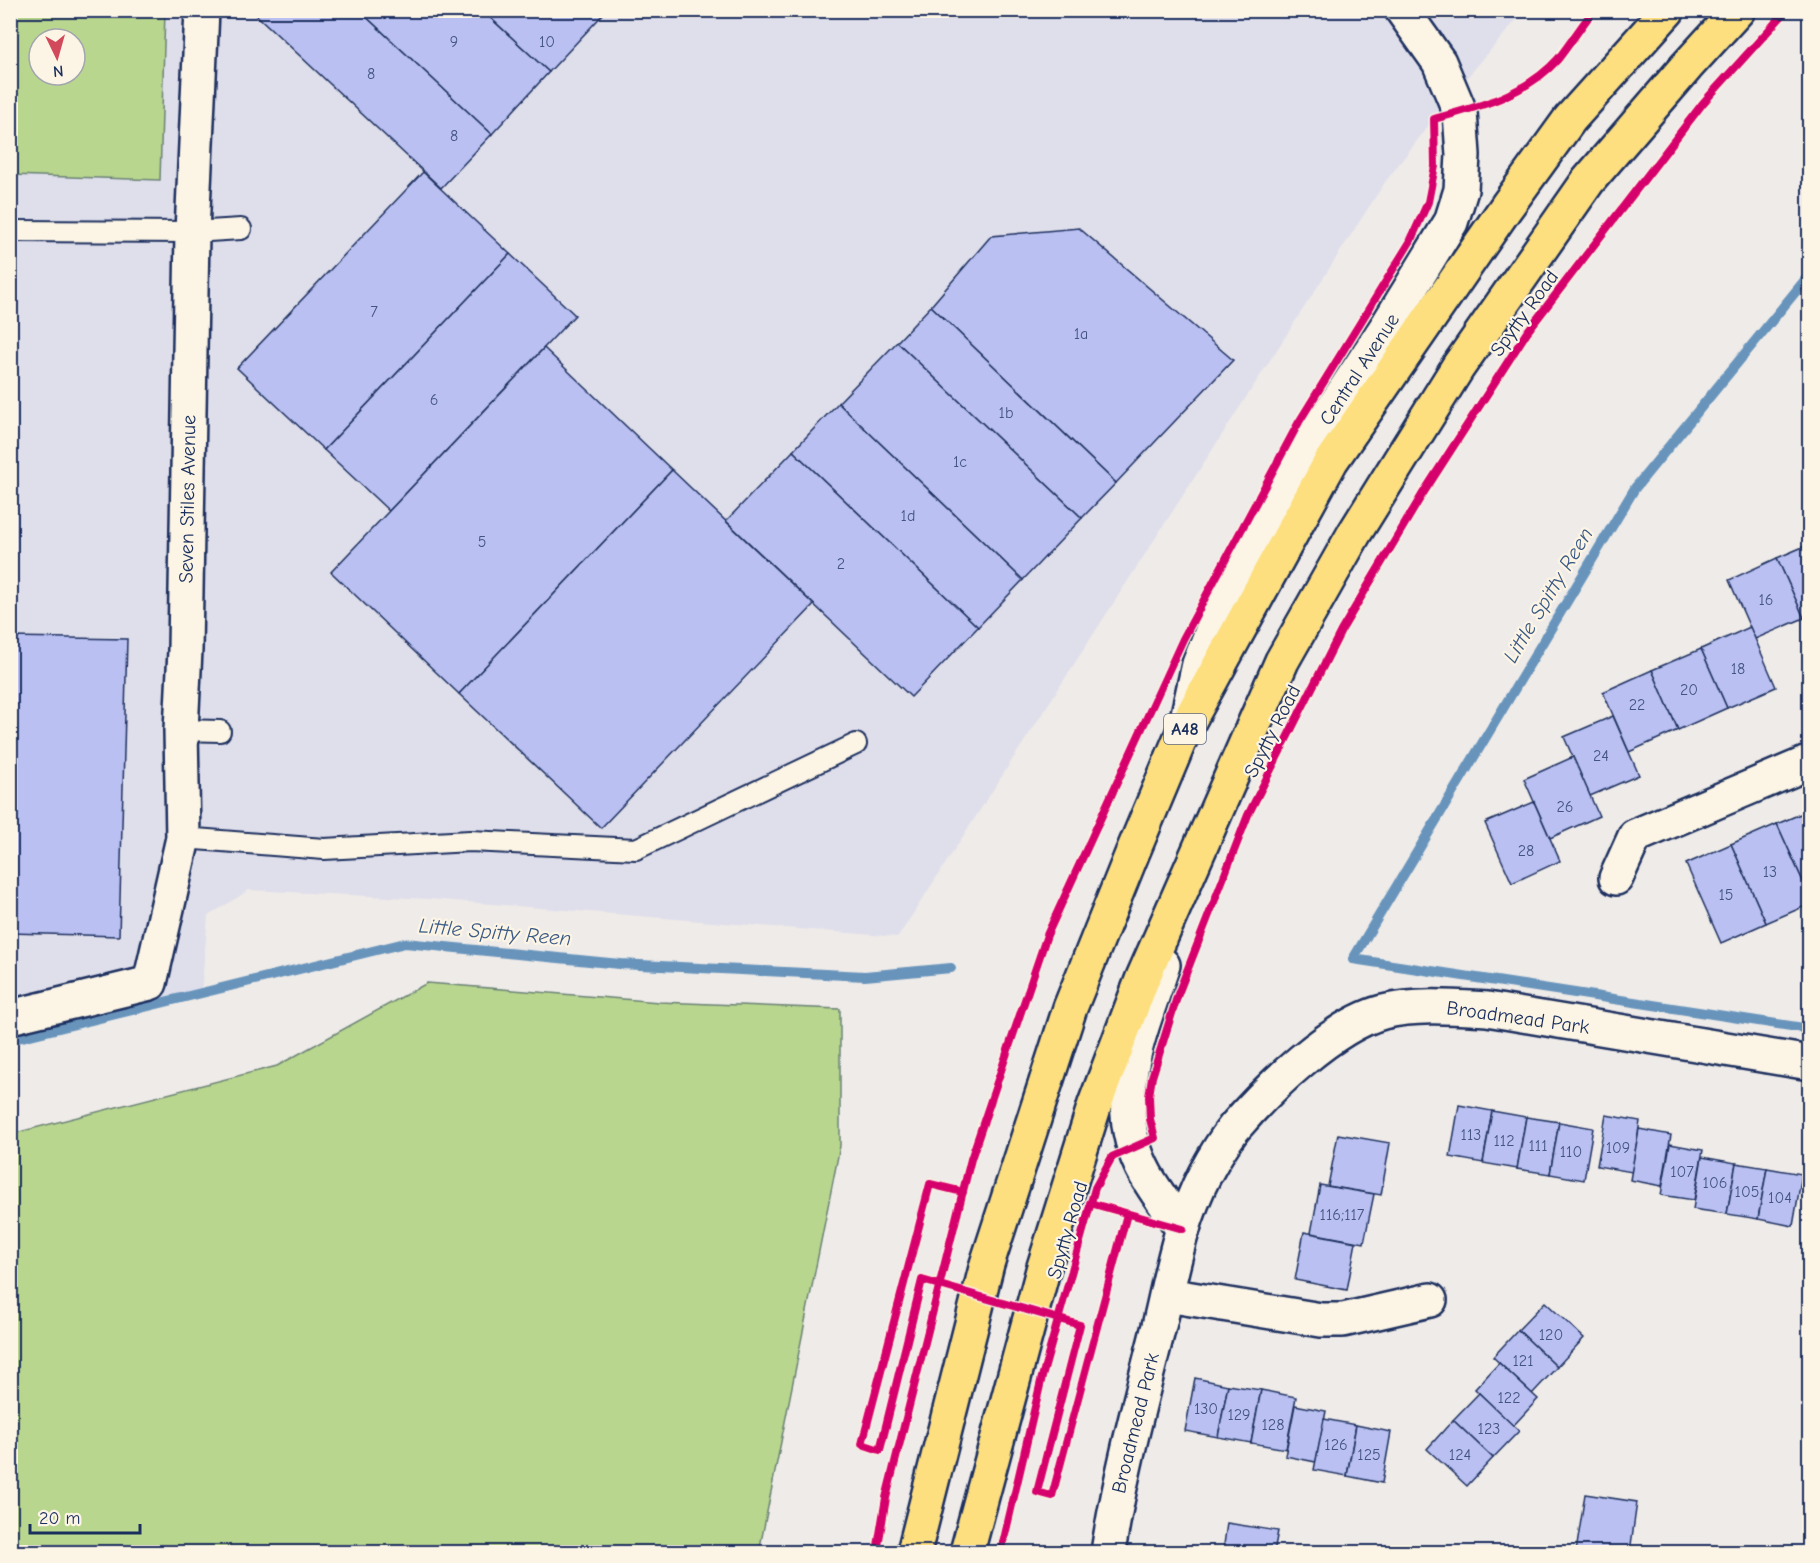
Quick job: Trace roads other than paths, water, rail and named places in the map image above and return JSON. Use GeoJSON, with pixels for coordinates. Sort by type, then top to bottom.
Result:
{"type":"FeatureCollection","features":[{"type":"Feature","properties":{"kind":"main road","name":"A48"},"geometry":{"type":"LineString","coordinates":[[914,1552],[987,1264],[1063,1030],[1132,854],[1185,730],[1331,462],[1507,206],[1570,119],[1668,10]]}},
{"type":"Feature","properties":{"kind":"main road","name":"Spytty Road"},"geometry":{"type":"LineString","coordinates":[[967,1552],[1043,1270],[1095,1104],[1142,980],[1282,661],[1354,534],[1458,367],[1588,181],[1738,10]]}},
{"type":"Feature","properties":{"kind":"street","name":"Seven Stiles Avenue"},"geometry":{"type":"LineString","coordinates":[[10,1017],[150,983],[183,838],[181,730],[185,650],[192,232],[202,10]]}},
{"type":"Feature","properties":{"kind":"street","name":"Central Avenue"},"geometry":{"type":"LineString","coordinates":[[1185,730],[1199,664],[1221,611],[1315,436],[1389,323],[1451,222],[1461,190],[1463,155],[1460,112],[1439,62],[1402,10]]}},
{"type":"Feature","properties":{"kind":"street"},"geometry":{"type":"LineString","coordinates":[[1616,878],[1635,836],[1809,762]]}},
{"type":"Feature","properties":{"kind":"street"},"geometry":{"type":"LineString","coordinates":[[1183,1228],[1145,1173],[1134,1146],[1126,1097],[1130,1070],[1203,838]]}},
{"type":"Feature","properties":{"kind":"street","name":"Broadmead Park"},"geometry":{"type":"LineString","coordinates":[[1108,1552],[1116,1500],[1183,1228],[1204,1176],[1233,1130],[1262,1098],[1293,1069],[1341,1031],[1382,1012],[1435,1006],[1487,1009],[1809,1063]]}},
{"type":"Feature","properties":{"kind":"street"},"geometry":{"type":"LineString","coordinates":[[1167,1295],[1321,1320],[1343,1320],[1430,1300]]}},
{"type":"Feature","properties":{"kind":"lane"},"geometry":{"type":"LineString","coordinates":[[10,231],[192,232],[241,229]]}},
{"type":"Feature","properties":{"kind":"lane"},"geometry":{"type":"LineString","coordinates":[[181,730],[220,731]]}},
{"type":"Feature","properties":{"kind":"lane"},"geometry":{"type":"LineString","coordinates":[[183,838],[324,849],[470,841],[636,849],[856,744]]}},
{"type":"Feature","properties":{"kind":"waterway","name":"Little Spitty Reen"},"geometry":{"type":"LineString","coordinates":[[1810,274],[1635,488],[1353,959],[1810,1029]]}},
{"type":"Feature","properties":{"kind":"waterway","name":"Little Spitty Reen"},"geometry":{"type":"LineString","coordinates":[[10,1040],[405,943],[620,964],[865,976],[951,968]]}}]}
